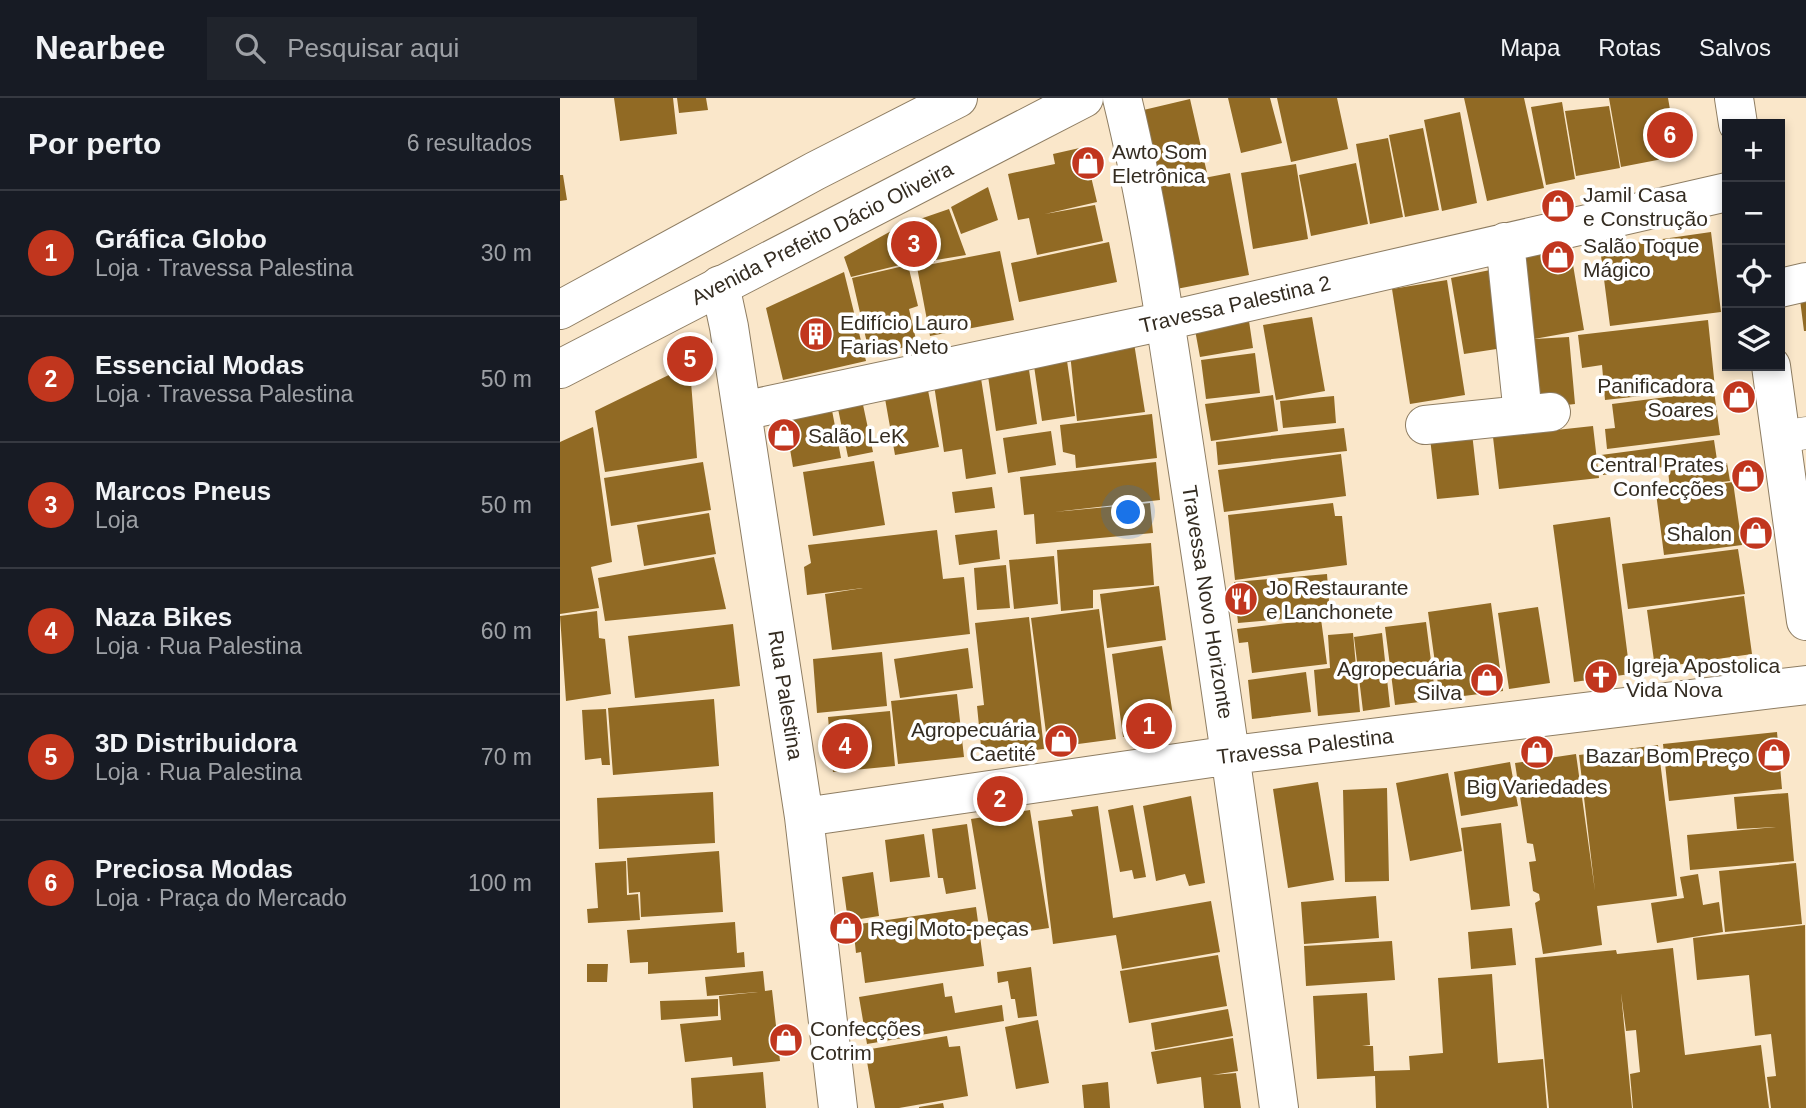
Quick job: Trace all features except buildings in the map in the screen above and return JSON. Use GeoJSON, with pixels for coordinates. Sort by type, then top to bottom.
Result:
{"type":"FeatureCollection","features":[{"type":"Feature","properties":{"kind":"street"},"geometry":{"type":"LineString","coordinates":[[560,310],[815,171],[958,98]]}},
{"type":"Feature","properties":{"kind":"street","name":"Avenida Prefeito Dácio Oliveira"},"geometry":{"type":"LineString","coordinates":[[560,369],[1084,98]]}},
{"type":"Feature","properties":{"kind":"street","name":"Travessa Novo Horizonte"},"geometry":{"type":"LineString","coordinates":[[1122,98],[1136,154],[1165,321],[1232,755],[1279,1108]]}},
{"type":"Feature","properties":{"kind":"street"},"geometry":{"type":"LineString","coordinates":[[1734,98],[1737,119]]}},
{"type":"Feature","properties":{"kind":"street","name":"Travessa Palestina 2"},"geometry":{"type":"LineString","coordinates":[[742,411],[1165,321],[1722,193]]}},
{"type":"Feature","properties":{"kind":"street"},"geometry":{"type":"LineString","coordinates":[[1425,425],[1537,414],[1505,242]]}},
{"type":"Feature","properties":{"kind":"street"},"geometry":{"type":"LineString","coordinates":[[1785,287],[1806,282]]}},
{"type":"Feature","properties":{"kind":"street","name":"Rua Palestina"},"geometry":{"type":"LineString","coordinates":[[720,285],[804,817],[838,1108]]}},
{"type":"Feature","properties":{"kind":"street"},"geometry":{"type":"LineString","coordinates":[[1773,371],[1793,435],[1806,621]]}},
{"type":"Feature","properties":{"kind":"street","name":"Travessa Palestina"},"geometry":{"type":"LineString","coordinates":[[804,817],[1232,755],[1806,685]]}},
{"type":"Feature","properties":{"kind":"place","name":"Preciosa Modas"},"geometry":{"type":"Point","coordinates":[1670,135]}},
{"type":"Feature","properties":{"kind":"place","name":"Awto Som Eletrônica"},"geometry":{"type":"Point","coordinates":[1088,163]}},
{"type":"Feature","properties":{"kind":"place","name":"Jamil Casa e Construção"},"geometry":{"type":"Point","coordinates":[1558,206]}},
{"type":"Feature","properties":{"kind":"place","name":"Marcos Pneus"},"geometry":{"type":"Point","coordinates":[914,244]}},
{"type":"Feature","properties":{"kind":"place","name":"Salão Toque Mágico"},"geometry":{"type":"Point","coordinates":[1558,257]}},
{"type":"Feature","properties":{"kind":"place","name":"Edifício Lauro Farias Neto"},"geometry":{"type":"Point","coordinates":[816,334]}},
{"type":"Feature","properties":{"kind":"place","name":"3D Distribuidora"},"geometry":{"type":"Point","coordinates":[690,359]}},
{"type":"Feature","properties":{"kind":"place","name":"Panificadora Soares"},"geometry":{"type":"Point","coordinates":[1739,397]}},
{"type":"Feature","properties":{"kind":"place","name":"Salão LeK"},"geometry":{"type":"Point","coordinates":[784,435]}},
{"type":"Feature","properties":{"kind":"place","name":"Central Prates Confecções"},"geometry":{"type":"Point","coordinates":[1748,476]}},
{"type":"Feature","properties":{"kind":"place","name":"Shalon"},"geometry":{"type":"Point","coordinates":[1756,533]}},
{"type":"Feature","properties":{"kind":"place","name":"Jo Restaurante e Lanchonete"},"geometry":{"type":"Point","coordinates":[1241,599]}},
{"type":"Feature","properties":{"kind":"place","name":"Igreja Apostolica Vida Nova"},"geometry":{"type":"Point","coordinates":[1601,677]}},
{"type":"Feature","properties":{"kind":"place","name":"Agropecuária Silva"},"geometry":{"type":"Point","coordinates":[1487,680]}},
{"type":"Feature","properties":{"kind":"place","name":"Gráfica Globo"},"geometry":{"type":"Point","coordinates":[1149,726]}},
{"type":"Feature","properties":{"kind":"place","name":"Agropecuária Caetité"},"geometry":{"type":"Point","coordinates":[1061,741]}},
{"type":"Feature","properties":{"kind":"place","name":"Naza Bikes"},"geometry":{"type":"Point","coordinates":[845,746]}},
{"type":"Feature","properties":{"kind":"place","name":"Big Variedades"},"geometry":{"type":"Point","coordinates":[1537,752]}},
{"type":"Feature","properties":{"kind":"place","name":"Bazar Bom Preço"},"geometry":{"type":"Point","coordinates":[1774,755]}},
{"type":"Feature","properties":{"kind":"place","name":"Essencial Modas"},"geometry":{"type":"Point","coordinates":[1000,799]}},
{"type":"Feature","properties":{"kind":"place","name":"Regi Moto-peças"},"geometry":{"type":"Point","coordinates":[846,928]}},
{"type":"Feature","properties":{"kind":"place","name":"Confecções Cotrim"},"geometry":{"type":"Point","coordinates":[786,1040]}}]}
